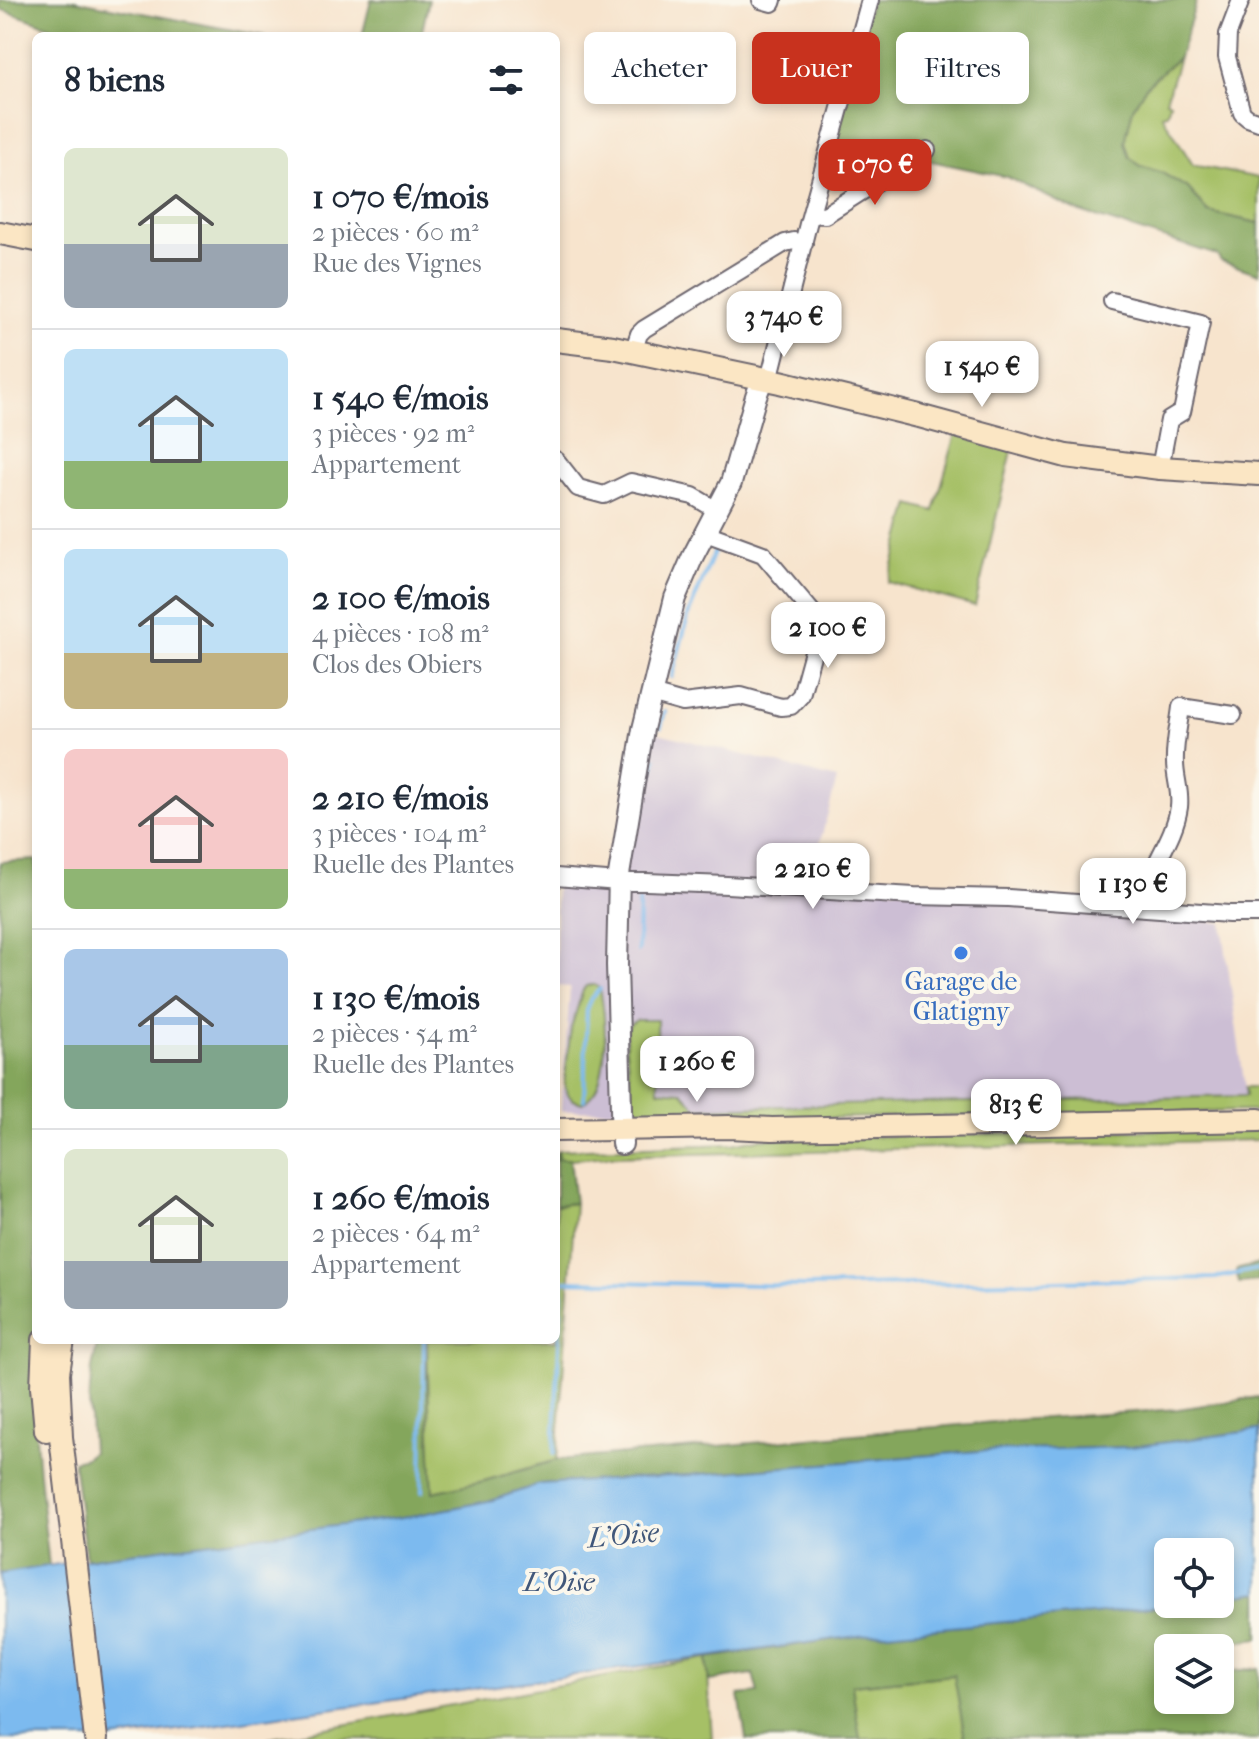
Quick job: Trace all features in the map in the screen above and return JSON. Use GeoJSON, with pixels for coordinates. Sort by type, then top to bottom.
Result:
{"type":"FeatureCollection","features":[{"type":"Feature","properties":{"kind":"main road"},"geometry":{"type":"LineString","coordinates":[[0,233],[32,239]]}},
{"type":"Feature","properties":{"kind":"main road"},"geometry":{"type":"LineString","coordinates":[[560,340],[613,347],[766,379],[908,413],[1049,452],[1160,468],[1259,474]]}},
{"type":"Feature","properties":{"kind":"main road"},"geometry":{"type":"LineString","coordinates":[[560,1144],[729,1127],[772,1129],[1259,1120]]}},
{"type":"Feature","properties":{"kind":"main road"},"geometry":{"type":"LineString","coordinates":[[560,1130],[622,1136]]}},
{"type":"Feature","properties":{"kind":"main road"},"geometry":{"type":"LineString","coordinates":[[44,1344],[42,1387],[57,1467],[80,1655],[96,1739]]}},
{"type":"Feature","properties":{"kind":"main road"},"geometry":{"type":"LineString","coordinates":[[57,1467],[58,1373],[62,1344]]}},
{"type":"Feature","properties":{"kind":"main road"},"geometry":{"type":"LineString","coordinates":[[80,1655],[83,1739]]}},
{"type":"Feature","properties":{"kind":"street"},"geometry":{"type":"LineString","coordinates":[[761,0],[772,3],[773,0]]}},
{"type":"Feature","properties":{"kind":"street"},"geometry":{"type":"LineString","coordinates":[[622,1136],[617,965],[619,882],[643,729],[679,586],[731,483],[766,379],[870,0]]}},
{"type":"Feature","properties":{"kind":"street"},"geometry":{"type":"LineString","coordinates":[[1241,0],[1228,34],[1227,63],[1242,113],[1259,122]]}},
{"type":"Feature","properties":{"kind":"street"},"geometry":{"type":"LineString","coordinates":[[811,214],[825,215],[927,150]]}},
{"type":"Feature","properties":{"kind":"street"},"geometry":{"type":"LineString","coordinates":[[633,352],[644,329],[785,243],[804,243]]}},
{"type":"Feature","properties":{"kind":"street"},"geometry":{"type":"LineString","coordinates":[[1112,301],[1201,323],[1182,412],[1169,420],[1160,468]]}},
{"type":"Feature","properties":{"kind":"street"},"geometry":{"type":"LineString","coordinates":[[560,465],[578,488],[604,495],[631,482],[693,496],[718,511]]}},
{"type":"Feature","properties":{"kind":"street"},"geometry":{"type":"LineString","coordinates":[[651,694],[683,703],[741,696],[781,707],[791,706],[801,695],[819,630],[817,618],[763,554],[706,533]]}},
{"type":"Feature","properties":{"kind":"street"},"geometry":{"type":"LineString","coordinates":[[1141,907],[1143,890],[1179,808],[1175,752],[1181,707],[1233,715]]}},
{"type":"Feature","properties":{"kind":"street"},"geometry":{"type":"LineString","coordinates":[[560,877],[1008,898],[1259,914]]}},
{"type":"Feature","properties":{"kind":"shaded area"},"geometry":{"type":"Polygon","coordinates":[[[643,729],[837,779],[810,880],[1222,923],[1246,1096],[561,1111],[570,987],[560,986],[560,876],[619,882],[643,729]]]}},
{"type":"Feature","properties":{"kind":"green space"},"geometry":{"type":"Polygon","coordinates":[[[0,0],[73,0],[244,32],[56,32],[55,28],[0,9],[0,0]]]}},
{"type":"Feature","properties":{"kind":"green space"},"geometry":{"type":"Polygon","coordinates":[[[371,0],[429,0],[422,32],[363,32],[371,0]]]}},
{"type":"Feature","properties":{"kind":"green space"},"geometry":{"type":"Polygon","coordinates":[[[871,0],[1197,0],[1179,57],[1146,86],[1133,108],[1125,142],[1130,158],[1189,189],[1208,212],[1259,223],[1259,274],[1221,261],[1217,255],[1077,211],[1007,177],[831,140],[841,104],[880,104],[880,32],[862,32],[871,0]]]}},
{"type":"Feature","properties":{"kind":"green space"},"geometry":{"type":"Polygon","coordinates":[[[1179,57],[1166,100],[1170,102],[1167,114],[1162,115],[1193,165],[1259,178],[1259,223],[1208,212],[1189,189],[1130,158],[1125,142],[1133,108],[1146,86],[1179,57]]]}},
{"type":"Feature","properties":{"kind":"green space"},"geometry":{"type":"Polygon","coordinates":[[[956,434],[1012,451],[975,606],[888,582],[910,504],[934,511],[956,434]]]}},
{"type":"Feature","properties":{"kind":"green space"},"geometry":{"type":"Polygon","coordinates":[[[32,860],[32,1344],[36,1344],[34,1396],[37,1453],[49,1566],[0,1574],[0,862],[32,860]]]}},
{"type":"Feature","properties":{"kind":"green space"},"geometry":{"type":"Polygon","coordinates":[[[595,985],[600,989],[604,1016],[604,1051],[598,1084],[592,1095],[582,1103],[573,1100],[564,1084],[571,1028],[583,990],[586,986],[595,985]]]}},
{"type":"Feature","properties":{"kind":"green space"},"geometry":{"type":"Polygon","coordinates":[[[637,1020],[657,1020],[658,1090],[682,1092],[697,1108],[1246,1096],[1245,1087],[1259,1087],[1259,1111],[646,1121],[634,1110],[626,1049],[626,1032],[630,1024],[637,1020]]]}},
{"type":"Feature","properties":{"kind":"green space"},"geometry":{"type":"Polygon","coordinates":[[[1259,1128],[1259,1140],[609,1156],[560,1160],[560,1150],[732,1144],[758,1139],[1259,1128]]]}},
{"type":"Feature","properties":{"kind":"green space"},"geometry":{"type":"Polygon","coordinates":[[[560,1159],[570,1159],[575,1203],[560,1205],[560,1159]]]}},
{"type":"Feature","properties":{"kind":"green space"},"geometry":{"type":"Polygon","coordinates":[[[575,1203],[557,1460],[432,1493],[427,1344],[560,1344],[560,1205],[575,1203]]]}},
{"type":"Feature","properties":{"kind":"green space"},"geometry":{"type":"Polygon","coordinates":[[[1259,1264],[1259,1281],[1239,1283],[1236,1270],[1259,1264]]]}},
{"type":"Feature","properties":{"kind":"green space"},"geometry":{"type":"Polygon","coordinates":[[[97,1344],[425,1344],[433,1492],[557,1460],[1178,1409],[1259,1397],[1259,1430],[1131,1447],[980,1451],[540,1484],[493,1500],[418,1515],[86,1559],[73,1461],[85,1458],[92,1452],[89,1400],[97,1344]]]}},
{"type":"Feature","properties":{"kind":"green space"},"geometry":{"type":"Polygon","coordinates":[[[1259,1592],[1259,1638],[1234,1642],[1234,1634],[1154,1634],[1154,1714],[1234,1714],[1234,1671],[1259,1668],[1259,1739],[965,1739],[954,1675],[852,1685],[860,1739],[746,1739],[739,1695],[758,1693],[753,1674],[709,1681],[707,1658],[865,1635],[1154,1606],[1154,1618],[1234,1618],[1234,1596],[1259,1592]]]}},
{"type":"Feature","properties":{"kind":"green space"},"geometry":{"type":"Polygon","coordinates":[[[707,1658],[712,1739],[267,1739],[707,1658]]]}},
{"type":"Feature","properties":{"kind":"green space"},"geometry":{"type":"Polygon","coordinates":[[[955,1675],[965,1739],[860,1739],[851,1685],[955,1675]]]}},
{"type":"Feature","properties":{"kind":"water","name":"L’Oise"},"geometry":{"type":"Polygon","coordinates":[[[1259,1430],[1259,1592],[1234,1596],[1234,1538],[1154,1538],[1154,1606],[865,1635],[112,1739],[0,1739],[0,1574],[100,1557],[418,1515],[493,1500],[540,1484],[980,1451],[1131,1447],[1259,1430]]]}},
{"type":"Feature","properties":{"kind":"waterway"},"geometry":{"type":"LineString","coordinates":[[672,677],[689,613],[715,550]]}},
{"type":"Feature","properties":{"kind":"waterway"},"geometry":{"type":"LineString","coordinates":[[661,727],[665,711]]}},
{"type":"Feature","properties":{"kind":"waterway"},"geometry":{"type":"LineString","coordinates":[[651,778],[656,759]]}},
{"type":"Feature","properties":{"kind":"waterway"},"geometry":{"type":"LineString","coordinates":[[638,951],[639,902]]}},
{"type":"Feature","properties":{"kind":"waterway"},"geometry":{"type":"LineString","coordinates":[[584,1100],[587,1007],[600,989]]}},
{"type":"Feature","properties":{"kind":"waterway"},"geometry":{"type":"LineString","coordinates":[[560,1324],[562,1281],[806,1286],[1215,1278],[1259,1269]]}},
{"type":"Feature","properties":{"kind":"waterway"},"geometry":{"type":"LineString","coordinates":[[422,1492],[424,1344]]}},
{"type":"Feature","properties":{"kind":"waterway"},"geometry":{"type":"LineString","coordinates":[[554,1454],[559,1344]]}},
{"type":"Feature","properties":{"kind":"place","name":"Garage de Glatigny"},"geometry":{"type":"Point","coordinates":[961,953]}},
{"type":"Feature","properties":{"kind":"water label","name":"L'Oise"},"geometry":{"type":"Point","coordinates":[623,1535]}}]}
